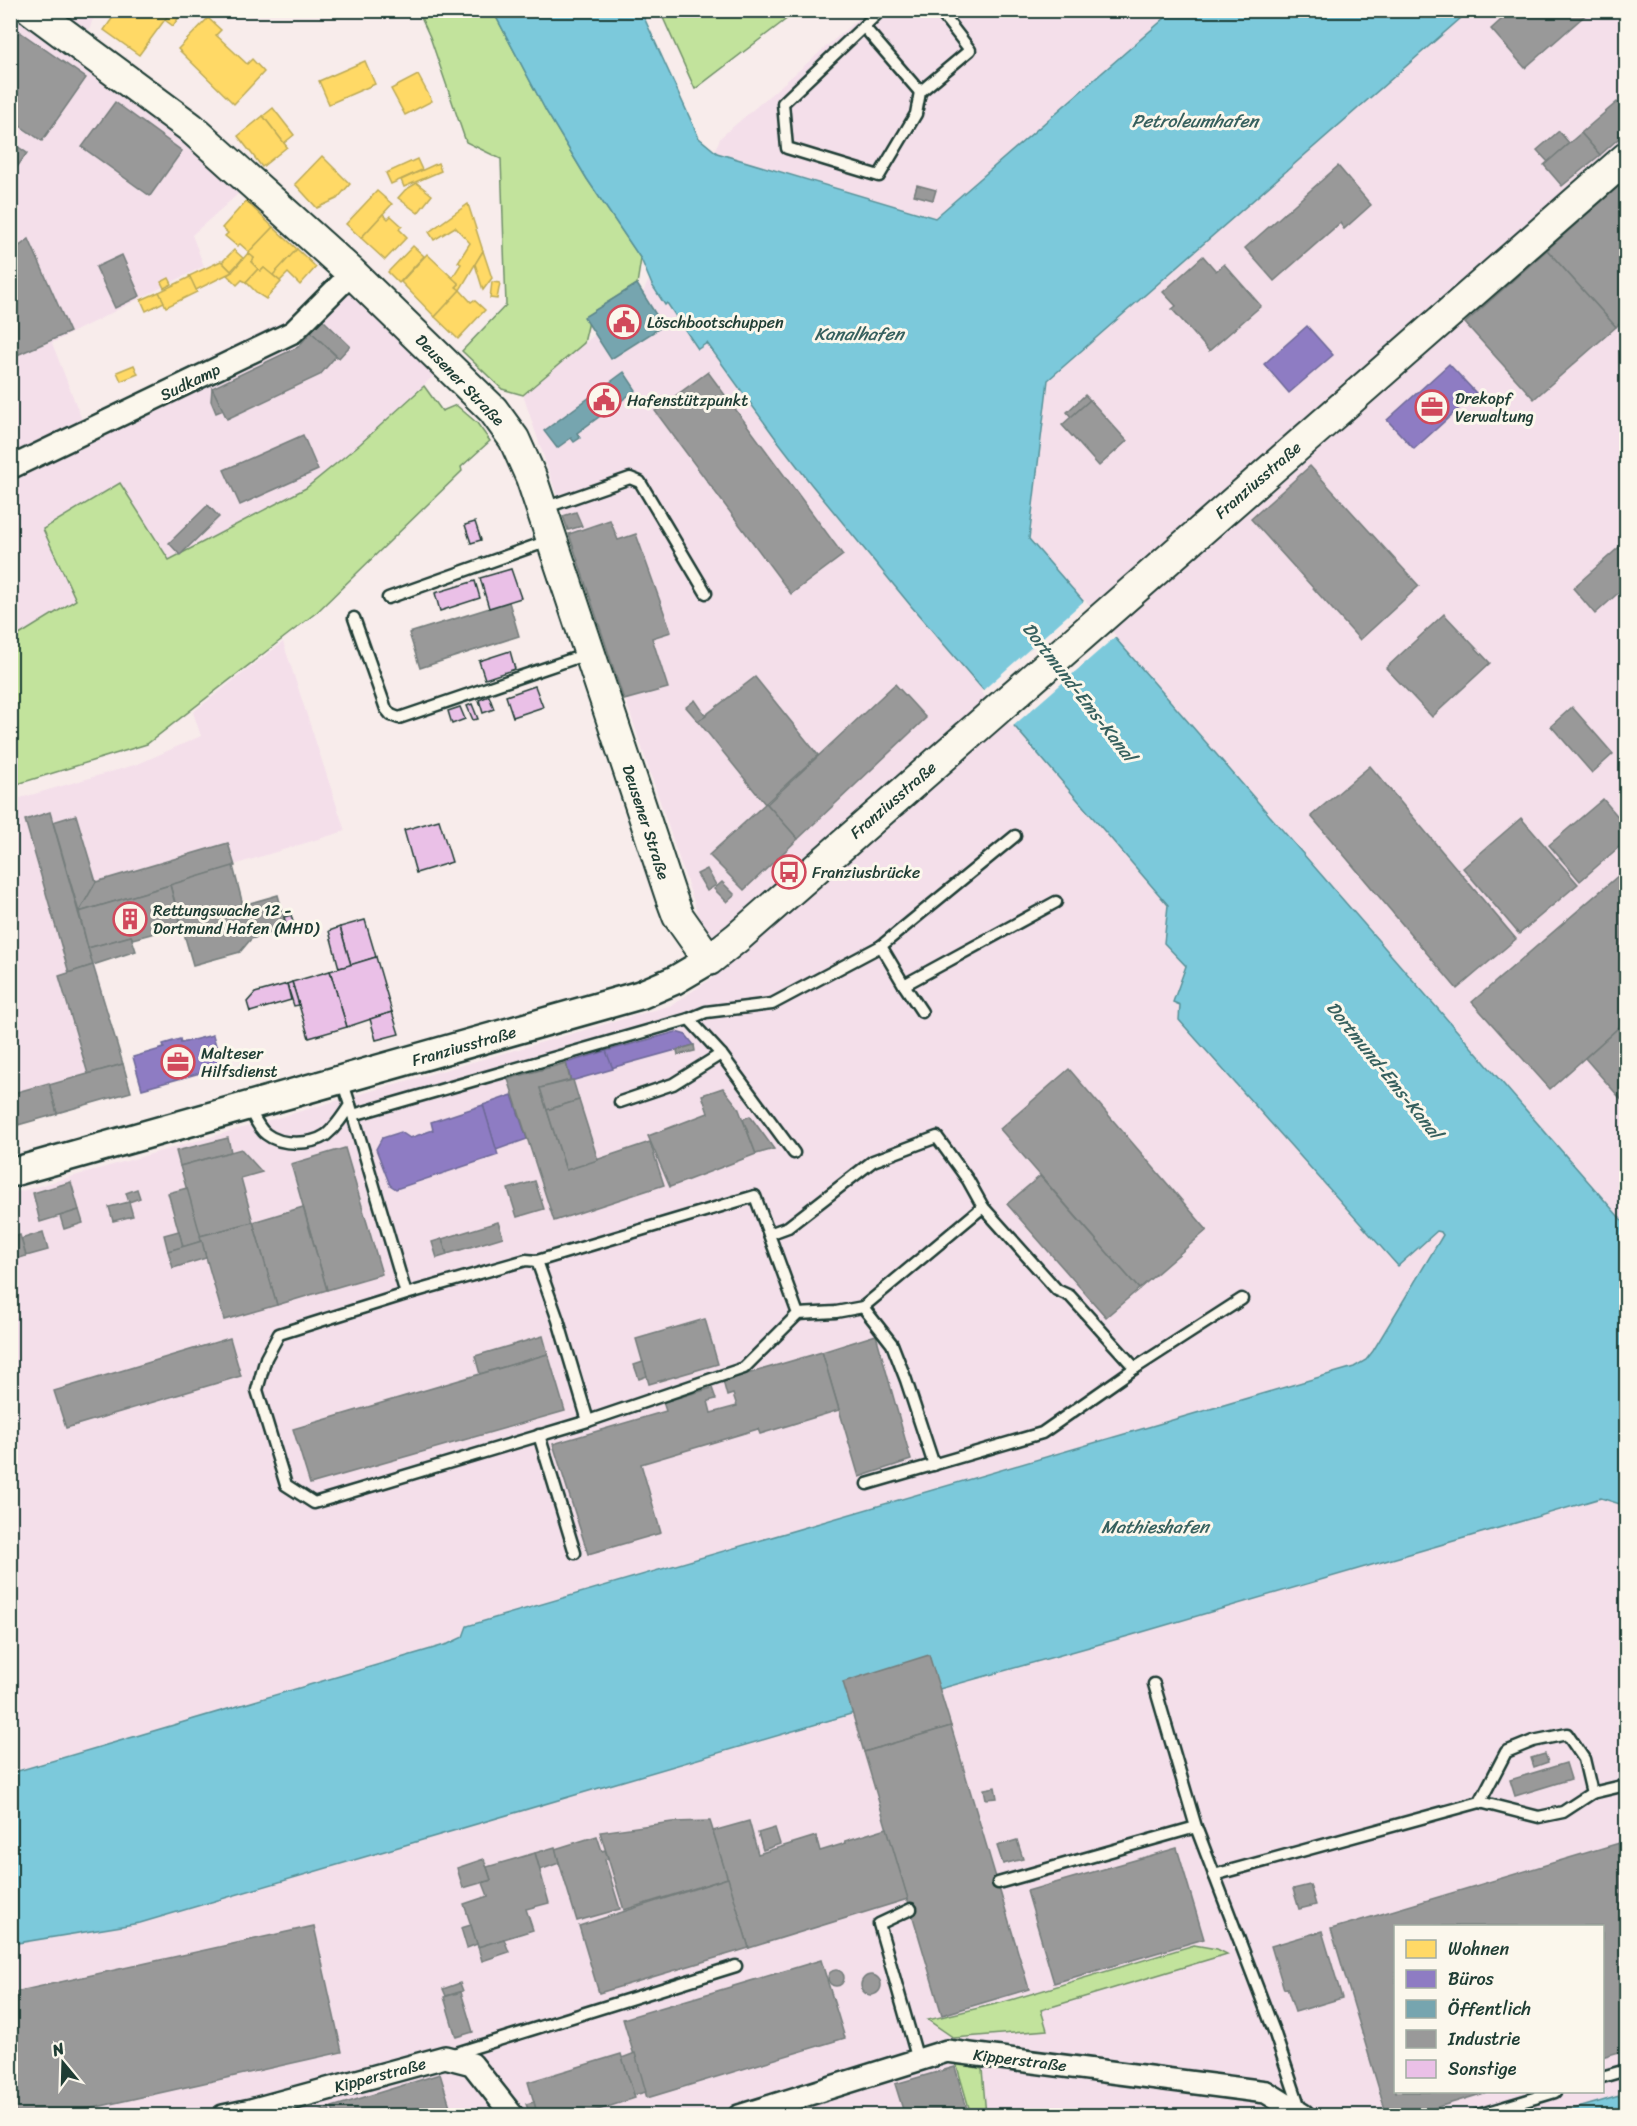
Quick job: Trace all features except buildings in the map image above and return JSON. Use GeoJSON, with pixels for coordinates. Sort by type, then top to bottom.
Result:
{"type":"FeatureCollection","features":[{"type":"Feature","properties":{"kind":"main road","name":"Deusener Straße"},"geometry":{"type":"LineString","coordinates":[[32,10],[190,127],[352,273],[498,415],[524,459],[674,907],[708,960]]}},
{"type":"Feature","properties":{"kind":"main road","name":"Franziusstraße"},"geometry":{"type":"LineString","coordinates":[[708,960],[738,937],[1626,158]]}},
{"type":"Feature","properties":{"kind":"street","name":"Sudkamp"},"geometry":{"type":"LineString","coordinates":[[10,468],[293,332],[352,273]]}},
{"type":"Feature","properties":{"kind":"street","name":"Franziusstraße"},"geometry":{"type":"LineString","coordinates":[[10,1173],[640,995],[675,980],[708,960]]}},
{"type":"Feature","properties":{"kind":"street","name":"Kipperstraße"},"geometry":{"type":"LineString","coordinates":[[739,2115],[947,2051],[1266,2092],[1303,2115]]}},
{"type":"Feature","properties":{"kind":"street","name":"Kipperstraße"},"geometry":{"type":"LineString","coordinates":[[223,2115],[251,2110],[445,2057],[472,2064],[513,2115]]}},
{"type":"Feature","properties":{"kind":"lane"},"geometry":{"type":"LineString","coordinates":[[881,10],[783,103],[787,148],[879,176],[916,114],[920,92],[970,50],[939,10]]}},
{"type":"Feature","properties":{"kind":"lane"},"geometry":{"type":"LineString","coordinates":[[864,27],[920,92]]}},
{"type":"Feature","properties":{"kind":"lane"},"geometry":{"type":"LineString","coordinates":[[541,509],[630,478],[640,482],[706,593]]}},
{"type":"Feature","properties":{"kind":"lane"},"geometry":{"type":"LineString","coordinates":[[388,598],[551,540]]}},
{"type":"Feature","properties":{"kind":"lane"},"geometry":{"type":"LineString","coordinates":[[354,618],[386,709],[391,716],[399,718],[590,653]]}},
{"type":"Feature","properties":{"kind":"lane"},"geometry":{"type":"LineString","coordinates":[[248,1106],[267,1135],[287,1142],[305,1142],[324,1136],[351,1110],[706,1012],[772,1004],[881,946],[1016,836]]}},
{"type":"Feature","properties":{"kind":"lane"},"geometry":{"type":"LineString","coordinates":[[904,985],[1056,902]]}},
{"type":"Feature","properties":{"kind":"lane"},"geometry":{"type":"LineString","coordinates":[[881,946],[922,1012]]}},
{"type":"Feature","properties":{"kind":"lane"},"geometry":{"type":"LineString","coordinates":[[690,1018],[721,1054],[794,1153]]}},
{"type":"Feature","properties":{"kind":"lane"},"geometry":{"type":"LineString","coordinates":[[621,1102],[674,1084],[721,1054]]}},
{"type":"Feature","properties":{"kind":"lane"},"geometry":{"type":"LineString","coordinates":[[342,1080],[406,1294]]}},
{"type":"Feature","properties":{"kind":"lane"},"geometry":{"type":"LineString","coordinates":[[769,1234],[788,1227],[873,1161],[937,1137],[968,1180],[983,1206],[1057,1290],[1070,1296],[1135,1368]]}},
{"type":"Feature","properties":{"kind":"lane"},"geometry":{"type":"LineString","coordinates":[[798,1314],[755,1196],[537,1261],[526,1260],[406,1294],[279,1334],[266,1358],[257,1390],[286,1485],[314,1503],[588,1420],[744,1368],[798,1314],[836,1312],[863,1307],[983,1206]]}},
{"type":"Feature","properties":{"kind":"lane"},"geometry":{"type":"LineString","coordinates":[[537,1261],[558,1320],[588,1420]]}},
{"type":"Feature","properties":{"kind":"lane"},"geometry":{"type":"LineString","coordinates":[[867,1484],[1042,1433],[1135,1368],[1242,1299]]}},
{"type":"Feature","properties":{"kind":"lane"},"geometry":{"type":"LineString","coordinates":[[863,1307],[892,1344],[934,1465]]}},
{"type":"Feature","properties":{"kind":"lane"},"geometry":{"type":"LineString","coordinates":[[539,1435],[575,1553]]}},
{"type":"Feature","properties":{"kind":"lane"},"geometry":{"type":"LineString","coordinates":[[1154,1684],[1196,1827],[1274,2031],[1303,2115]]}},
{"type":"Feature","properties":{"kind":"lane"},"geometry":{"type":"LineString","coordinates":[[1480,1802],[1506,1752],[1533,1742],[1567,1734],[1584,1759],[1592,1793]]}},
{"type":"Feature","properties":{"kind":"lane"},"geometry":{"type":"LineString","coordinates":[[1214,1875],[1480,1802],[1539,1817],[1563,1812],[1592,1793],[1626,1785]]}},
{"type":"Feature","properties":{"kind":"lane"},"geometry":{"type":"LineString","coordinates":[[998,1884],[1196,1827]]}},
{"type":"Feature","properties":{"kind":"lane"},"geometry":{"type":"LineString","coordinates":[[911,1909],[879,1924],[918,2060]]}},
{"type":"Feature","properties":{"kind":"lane"},"geometry":{"type":"LineString","coordinates":[[445,2057],[736,1966]]}},
{"type":"Feature","properties":{"kind":"lane"},"geometry":{"type":"LineString","coordinates":[[1604,2076],[1626,2070]]}},
{"type":"Feature","properties":{"kind":"lane"},"geometry":{"type":"LineString","coordinates":[[1475,2115],[1548,2093]]}},
{"type":"Feature","properties":{"kind":"shaded area"},"geometry":{"type":"Polygon","coordinates":[[[11,11],[99,11],[92,21],[81,58],[247,186],[192,235],[204,266],[52,343],[82,420],[288,319],[337,271],[441,369],[360,444],[306,488],[169,560],[120,483],[43,528],[76,600],[11,640],[11,11]]]}},
{"type":"Feature","properties":{"kind":"shaded area"},"geometry":{"type":"Polygon","coordinates":[[[867,11],[1626,11],[1626,2115],[11,2116],[11,1194],[672,1005],[718,974],[523,395],[641,296],[721,137],[867,11]]]}},
{"type":"Feature","properties":{"kind":"shaded area"},"geometry":{"type":"Polygon","coordinates":[[[283,642],[345,831],[79,912],[131,1092],[18,1125],[10,1098],[10,801],[138,764],[201,736],[193,712],[283,642]]]}},
{"type":"Feature","properties":{"kind":"green space"},"geometry":{"type":"Polygon","coordinates":[[[418,11],[493,11],[546,111],[587,179],[641,259],[637,284],[591,313],[584,343],[523,395],[502,389],[462,351],[506,305],[501,159],[466,142],[430,37],[418,11]]]}},
{"type":"Feature","properties":{"kind":"green space"},"geometry":{"type":"Polygon","coordinates":[[[660,11],[797,11],[695,89],[660,11]]]}},
{"type":"Feature","properties":{"kind":"green space"},"geometry":{"type":"Polygon","coordinates":[[[424,386],[442,411],[456,405],[477,423],[490,441],[461,467],[462,471],[317,612],[147,744],[11,786],[11,640],[76,600],[43,529],[120,483],[169,560],[306,488],[360,444],[424,386]]]}},
{"type":"Feature","properties":{"kind":"green space"},"geometry":{"type":"Polygon","coordinates":[[[1194,1945],[1217,1949],[1227,1954],[1041,2010],[1047,2030],[954,2038],[928,2020],[1004,2002],[1194,1945]]]}},
{"type":"Feature","properties":{"kind":"green space"},"geometry":{"type":"Polygon","coordinates":[[[956,2063],[982,2069],[986,2115],[971,2115],[956,2063]]]}},
{"type":"Feature","properties":{"kind":"water"},"geometry":{"type":"Polygon","coordinates":[[[493,11],[641,11],[699,138],[717,153],[935,218],[1173,11],[1469,11],[1048,380],[1029,539],[1626,1225],[1626,1526],[1620,1504],[1601,1498],[1132,1635],[861,1711],[140,1923],[11,1944],[11,1773],[448,1644],[463,1637],[467,1626],[1354,1367],[1366,1360],[1373,1351],[1443,1235],[1437,1231],[1398,1266],[1179,1020],[1180,1005],[1173,1002],[1186,966],[1164,943],[1168,905],[911,606],[811,484],[707,343],[698,349],[667,303],[665,305],[652,285],[641,259],[587,179],[546,111],[493,11]]]}},
{"type":"Feature","properties":{"kind":"water"},"geometry":{"type":"Polygon","coordinates":[[[1626,2094],[1626,2115],[1554,2115],[1626,2094]]]}},
{"type":"Feature","properties":{"kind":"pier"},"geometry":{"type":"Polygon","coordinates":[[[1085,600],[1116,636],[1012,727],[981,692],[1085,600]]]}},
{"type":"Feature","properties":{"kind":"place","name":"Löschbootschuppen"},"geometry":{"type":"Point","coordinates":[624,322]}},
{"type":"Feature","properties":{"kind":"place","name":"Hafenstützpunkt"},"geometry":{"type":"Point","coordinates":[604,400]}},
{"type":"Feature","properties":{"kind":"place","name":"Drekopf Verwaltung"},"geometry":{"type":"Point","coordinates":[1432,407]}},
{"type":"Feature","properties":{"kind":"place","name":"Franziusbrücke"},"geometry":{"type":"Point","coordinates":[789,872]}},
{"type":"Feature","properties":{"kind":"place","name":"Rettungswache 12 - Dortmund Hafen (MHD)"},"geometry":{"type":"Point","coordinates":[130,919]}},
{"type":"Feature","properties":{"kind":"place","name":"Malteser Hilfsdienst"},"geometry":{"type":"Point","coordinates":[178,1062]}},
{"type":"Feature","properties":{"kind":"water label","name":"Petroleumhafen"},"geometry":{"type":"Point","coordinates":[1195,121]}},
{"type":"Feature","properties":{"kind":"water label","name":"Kanalhafen"},"geometry":{"type":"Point","coordinates":[859,334]}},
{"type":"Feature","properties":{"kind":"water label","name":"Dortmund-Ems-Kanal"},"geometry":{"type":"Point","coordinates":[1079,692]}},
{"type":"Feature","properties":{"kind":"water label","name":"Dortmund-Ems-Kanal"},"geometry":{"type":"Point","coordinates":[1384,1070]}},
{"type":"Feature","properties":{"kind":"water label","name":"Mathieshafen"},"geometry":{"type":"Point","coordinates":[1155,1527]}}]}
